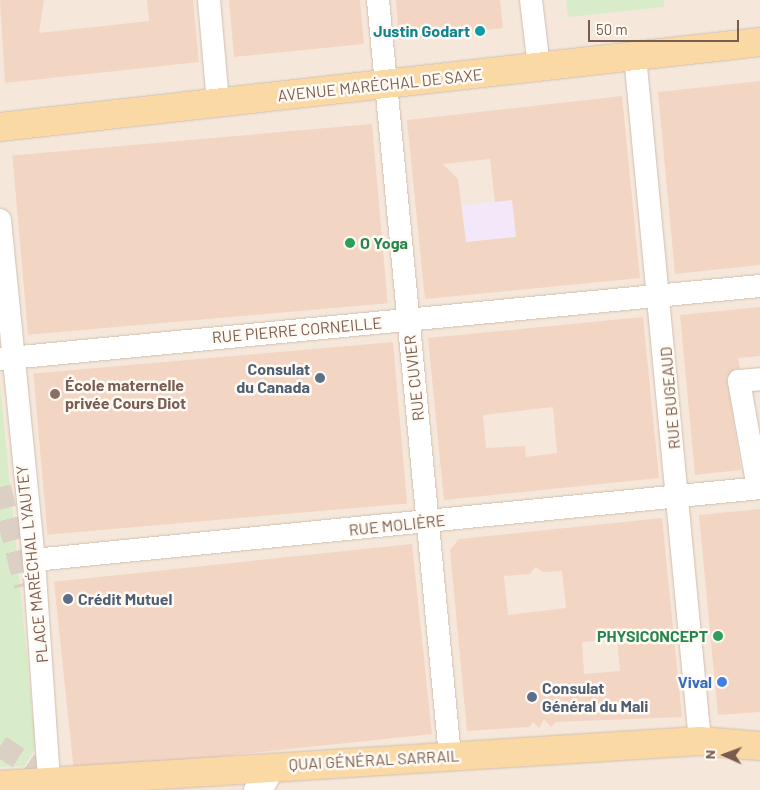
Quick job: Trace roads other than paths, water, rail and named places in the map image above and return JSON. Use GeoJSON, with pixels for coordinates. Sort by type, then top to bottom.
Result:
{"type":"FeatureCollection","features":[{"type":"Feature","properties":{"kind":"main road","name":"AVENUE MARÉCHAL DE SAXE"},"geometry":{"type":"LineString","coordinates":[[0,127],[760,42]]}},
{"type":"Feature","properties":{"kind":"main road","name":"QUAI GÉNÉRAL SARRAIL"},"geometry":{"type":"LineString","coordinates":[[0,785],[275,774],[450,756],[700,741],[760,746]]}},
{"type":"Feature","properties":{"kind":"street"},"geometry":{"type":"LineString","coordinates":[[209,0],[218,102]]}},
{"type":"Feature","properties":{"kind":"street","name":"RUE CUVIER"},"geometry":{"type":"LineString","coordinates":[[378,0],[450,756]]}},
{"type":"Feature","properties":{"kind":"street"},"geometry":{"type":"LineString","coordinates":[[531,0],[539,67]]}},
{"type":"Feature","properties":{"kind":"street","name":"RUE BUGEAUD"},"geometry":{"type":"LineString","coordinates":[[635,56],[679,496],[700,741]]}},
{"type":"Feature","properties":{"kind":"street","name":"PLACE MARÉCHAL LYAUTEY"},"geometry":{"type":"LineString","coordinates":[[0,220],[6,358],[34,560],[47,728],[48,782]]}},
{"type":"Feature","properties":{"kind":"street","name":"RUE PIERRE CORNEILLE"},"geometry":{"type":"LineString","coordinates":[[6,358],[760,286]]}},
{"type":"Feature","properties":{"kind":"street"},"geometry":{"type":"LineString","coordinates":[[759,488],[739,381],[760,379]]}},
{"type":"Feature","properties":{"kind":"street","name":"RUE MOLIÈRE"},"geometry":{"type":"LineString","coordinates":[[34,560],[759,488]]}},
{"type":"Feature","properties":{"kind":"street"},"geometry":{"type":"LineString","coordinates":[[25,586],[34,683],[47,728]]}},
{"type":"Feature","properties":{"kind":"street","name":"QUAI GÉNÉRAL SARRAIL"},"geometry":{"type":"LineString","coordinates":[[700,741],[760,738]]}},
{"type":"Feature","properties":{"kind":"street"},"geometry":{"type":"LineString","coordinates":[[255,790],[262,789],[275,774]]}},
{"type":"Feature","properties":{"kind":"tunnel"},"geometry":{"type":"LineString","coordinates":[[0,487],[25,586]]}},
{"type":"Feature","properties":{"kind":"tunnel"},"geometry":{"type":"LineString","coordinates":[[0,746],[60,785]]}},
{"type":"Feature","properties":{"kind":"place","name":"Justin Godart"},"geometry":{"type":"Point","coordinates":[480,31]}},
{"type":"Feature","properties":{"kind":"place","name":"O Yoga"},"geometry":{"type":"Point","coordinates":[350,243]}},
{"type":"Feature","properties":{"kind":"place","name":"Consulat du Canada"},"geometry":{"type":"Point","coordinates":[320,378]}},
{"type":"Feature","properties":{"kind":"place","name":"École maternelle privée Cours Diot"},"geometry":{"type":"Point","coordinates":[55,394]}},
{"type":"Feature","properties":{"kind":"place","name":"Crédit Mutuel"},"geometry":{"type":"Point","coordinates":[68,599]}},
{"type":"Feature","properties":{"kind":"place","name":"PHYSICONCEPT"},"geometry":{"type":"Point","coordinates":[718,636]}},
{"type":"Feature","properties":{"kind":"place","name":"Vival"},"geometry":{"type":"Point","coordinates":[722,682]}},
{"type":"Feature","properties":{"kind":"place","name":"Consulat Général du Mali"},"geometry":{"type":"Point","coordinates":[532,697]}}]}
